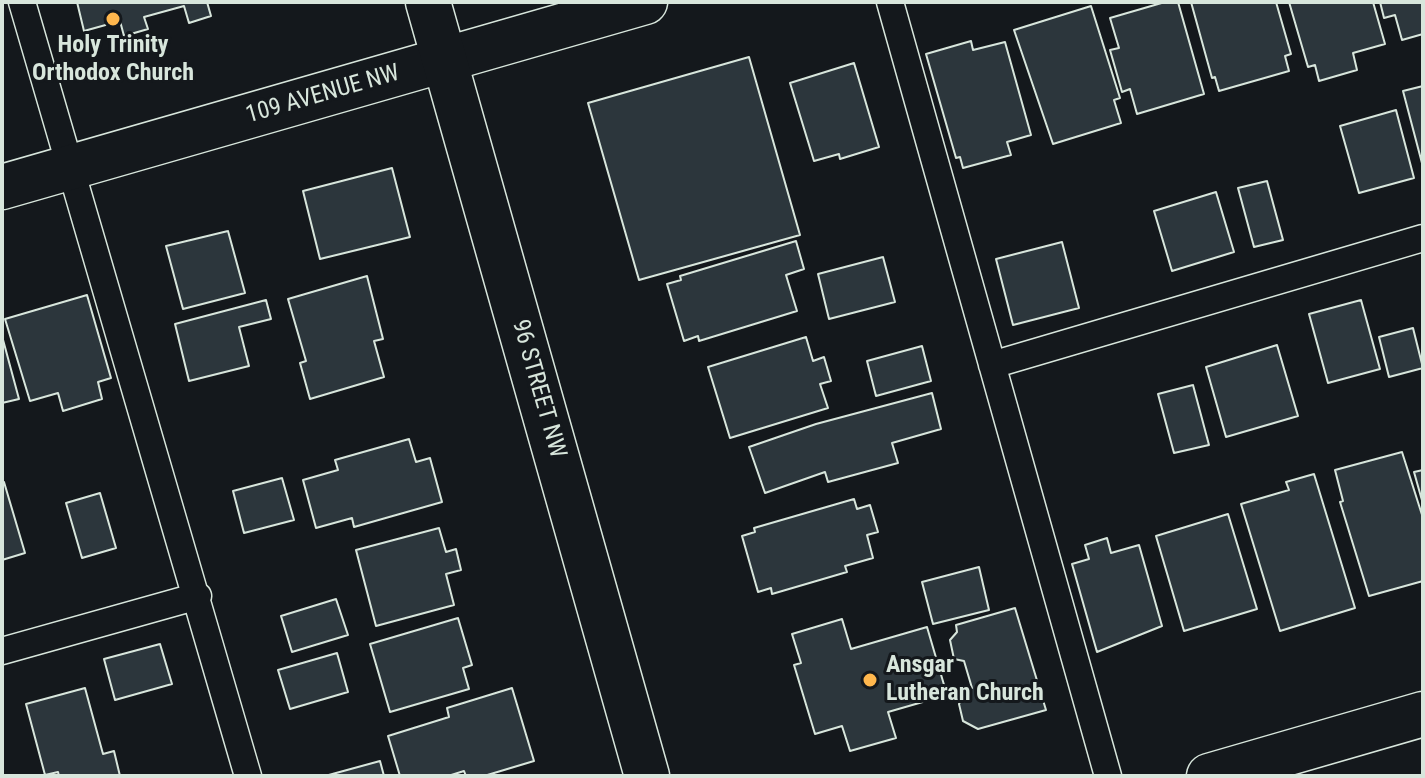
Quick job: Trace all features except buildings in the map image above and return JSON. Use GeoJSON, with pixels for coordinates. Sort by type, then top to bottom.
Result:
{"type":"FeatureCollection","features":[{"type":"Feature","properties":{"kind":"street","name":"96 STREET NW"},"geometry":{"type":"LineString","coordinates":[[428,2],[647,776]]}},
{"type":"Feature","properties":{"kind":"street","name":"109 AVENUE NW"},"geometry":{"type":"LineString","coordinates":[[2,187],[645,2]]}},
{"type":"Feature","properties":{"kind":"street"},"geometry":{"type":"LineString","coordinates":[[1209,776],[1423,714]]}},
{"type":"Feature","properties":{"kind":"lane"},"geometry":{"type":"LineString","coordinates":[[22,2],[68,169],[198,596],[248,776]]}},
{"type":"Feature","properties":{"kind":"lane"},"geometry":{"type":"LineString","coordinates":[[890,2],[1108,776]]}},
{"type":"Feature","properties":{"kind":"lane"},"geometry":{"type":"LineString","coordinates":[[992,365],[1423,238]]}},
{"type":"Feature","properties":{"kind":"lane"},"geometry":{"type":"LineString","coordinates":[[2,651],[198,596]]}},
{"type":"Feature","properties":{"kind":"place","name":"Holy Trinity Orthodox Church"},"geometry":{"type":"Point","coordinates":[113,19]}},
{"type":"Feature","properties":{"kind":"place","name":"Ansgar Lutheran Church"},"geometry":{"type":"Point","coordinates":[870,680]}}]}
